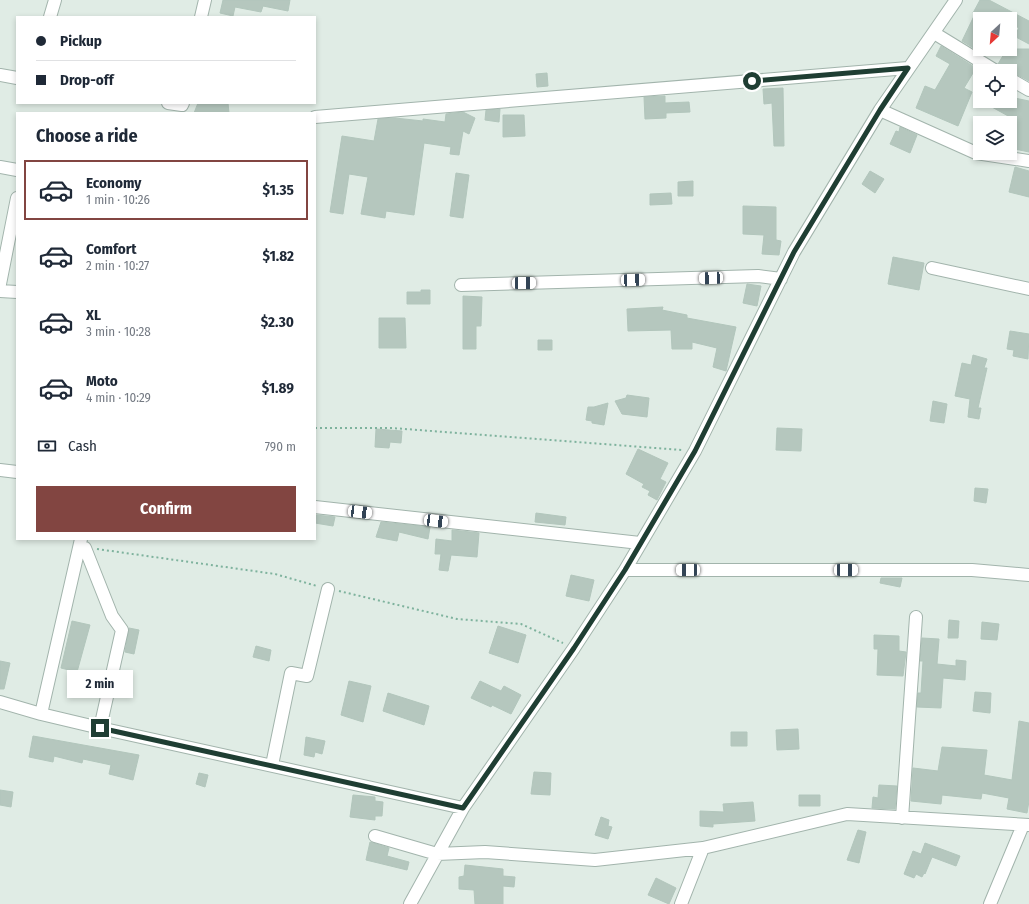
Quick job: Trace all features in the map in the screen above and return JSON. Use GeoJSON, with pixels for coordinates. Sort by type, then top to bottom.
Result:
{"type":"FeatureCollection","features":[{"type":"Feature","properties":{"kind":"street"},"geometry":{"type":"LineString","coordinates":[[50,16],[55,0]]}},
{"type":"Feature","properties":{"kind":"street"},"geometry":{"type":"LineString","coordinates":[[201,16],[205,0]]}},
{"type":"Feature","properties":{"kind":"street"},"geometry":{"type":"LineString","coordinates":[[410,904],[463,808],[574,648],[625,570],[695,451],[794,252],[880,110],[956,0]]}},
{"type":"Feature","properties":{"kind":"street"},"geometry":{"type":"LineString","coordinates":[[934,33],[985,64]]}},
{"type":"Feature","properties":{"kind":"street"},"geometry":{"type":"LineString","coordinates":[[316,117],[908,68]]}},
{"type":"Feature","properties":{"kind":"street"},"geometry":{"type":"LineString","coordinates":[[0,75],[16,78]]}},
{"type":"Feature","properties":{"kind":"street"},"geometry":{"type":"LineString","coordinates":[[1017,83],[1029,90]]}},
{"type":"Feature","properties":{"kind":"street"},"geometry":{"type":"LineString","coordinates":[[172,104],[182,107]]}},
{"type":"Feature","properties":{"kind":"street"},"geometry":{"type":"LineString","coordinates":[[880,110],[976,153],[1029,161]]}},
{"type":"Feature","properties":{"kind":"street"},"geometry":{"type":"LineString","coordinates":[[0,167],[16,170]]}},
{"type":"Feature","properties":{"kind":"street"},"geometry":{"type":"LineString","coordinates":[[0,284],[16,203]]}},
{"type":"Feature","properties":{"kind":"street"},"geometry":{"type":"LineString","coordinates":[[932,268],[1029,289]]}},
{"type":"Feature","properties":{"kind":"street"},"geometry":{"type":"LineString","coordinates":[[461,285],[758,276],[781,279]]}},
{"type":"Feature","properties":{"kind":"street"},"geometry":{"type":"LineString","coordinates":[[0,291],[16,292]]}},
{"type":"Feature","properties":{"kind":"street"},"geometry":{"type":"LineString","coordinates":[[0,470],[16,472]]}},
{"type":"Feature","properties":{"kind":"street"},"geometry":{"type":"LineString","coordinates":[[316,507],[640,543]]}},
{"type":"Feature","properties":{"kind":"street"},"geometry":{"type":"LineString","coordinates":[[41,714],[83,543]]}},
{"type":"Feature","properties":{"kind":"street"},"geometry":{"type":"LineString","coordinates":[[83,543],[112,616],[122,630],[100,728]]}},
{"type":"Feature","properties":{"kind":"street"},"geometry":{"type":"LineString","coordinates":[[625,570],[972,570],[1029,575]]}},
{"type":"Feature","properties":{"kind":"street"},"geometry":{"type":"LineString","coordinates":[[272,765],[290,673],[307,676],[328,589]]}},
{"type":"Feature","properties":{"kind":"street"},"geometry":{"type":"LineString","coordinates":[[902,818],[916,617]]}},
{"type":"Feature","properties":{"kind":"street"},"geometry":{"type":"LineString","coordinates":[[0,702],[41,714],[100,728],[463,808]]}},
{"type":"Feature","properties":{"kind":"street"},"geometry":{"type":"LineString","coordinates":[[375,836],[437,854],[485,852],[595,860],[703,848],[847,814],[1026,825],[990,904]]}},
{"type":"Feature","properties":{"kind":"street"},"geometry":{"type":"LineString","coordinates":[[681,904],[703,848]]}},
{"type":"Feature","properties":{"kind":"path"},"geometry":{"type":"LineString","coordinates":[[316,428],[392,428],[695,451]]}},
{"type":"Feature","properties":{"kind":"building"},"geometry":{"type":"Polygon","coordinates":[[[223,0],[290,0],[288,11],[263,6],[261,12],[235,7],[233,16],[220,13],[223,0]]]}},
{"type":"Feature","properties":{"kind":"building"},"geometry":{"type":"Polygon","coordinates":[[[980,0],[989,0],[1012,12],[974,12],[980,0]]]}},
{"type":"Feature","properties":{"kind":"building"},"geometry":{"type":"Polygon","coordinates":[[[1017,15],[1029,21],[1029,44],[1017,38],[1017,31],[1019,28],[1017,27],[1017,15]]]}},
{"type":"Feature","properties":{"kind":"building"},"geometry":{"type":"Polygon","coordinates":[[[973,18],[973,48],[962,41],[973,18]]]}},
{"type":"Feature","properties":{"kind":"building"},"geometry":{"type":"Polygon","coordinates":[[[941,46],[973,66],[973,73],[964,88],[972,92],[958,126],[916,108],[925,86],[935,90],[950,64],[936,56],[941,46]]]}},
{"type":"Feature","properties":{"kind":"building"},"geometry":{"type":"Polygon","coordinates":[[[1017,49],[1029,49],[1029,81],[1017,75],[1017,64],[998,64],[1003,56],[1017,56],[1017,49]]]}},
{"type":"Feature","properties":{"kind":"building"},"geometry":{"type":"Polygon","coordinates":[[[547,73],[548,86],[537,87],[536,74],[547,73]]]}},
{"type":"Feature","properties":{"kind":"building"},"geometry":{"type":"Polygon","coordinates":[[[783,88],[784,146],[774,146],[772,103],[764,104],[763,89],[783,88]]]}},
{"type":"Feature","properties":{"kind":"building"},"geometry":{"type":"Polygon","coordinates":[[[665,96],[665,103],[689,102],[690,112],[666,113],[666,118],[645,119],[644,97],[665,96]]]}},
{"type":"Feature","properties":{"kind":"building"},"geometry":{"type":"Polygon","coordinates":[[[1017,98],[1029,101],[1029,152],[1017,149],[1017,116],[1008,116],[994,108],[1017,108],[1017,98]]]}},
{"type":"Feature","properties":{"kind":"building"},"geometry":{"type":"Polygon","coordinates":[[[198,104],[228,104],[229,112],[194,112],[198,104]]]}},
{"type":"Feature","properties":{"kind":"building"},"geometry":{"type":"Polygon","coordinates":[[[500,109],[499,122],[485,120],[486,110],[500,109]]]}},
{"type":"Feature","properties":{"kind":"building"},"geometry":{"type":"Polygon","coordinates":[[[463,112],[475,118],[469,134],[463,131],[459,155],[450,154],[451,147],[424,143],[414,215],[386,211],[385,218],[361,214],[368,177],[349,174],[343,214],[330,212],[342,136],[374,141],[378,119],[395,118],[423,121],[423,119],[445,122],[446,114],[463,112]]]}},
{"type":"Feature","properties":{"kind":"building"},"geometry":{"type":"Polygon","coordinates":[[[503,115],[524,115],[525,136],[503,137],[503,115]]]}},
{"type":"Feature","properties":{"kind":"building"},"geometry":{"type":"Polygon","coordinates":[[[900,127],[917,135],[910,153],[890,144],[896,131],[899,132],[900,127]]]}},
{"type":"Feature","properties":{"kind":"building"},"geometry":{"type":"Polygon","coordinates":[[[1015,167],[1029,171],[1029,197],[1009,192],[1015,167]]]}},
{"type":"Feature","properties":{"kind":"building"},"geometry":{"type":"Polygon","coordinates":[[[870,171],[884,179],[875,193],[862,184],[870,171]]]}},
{"type":"Feature","properties":{"kind":"building"},"geometry":{"type":"Polygon","coordinates":[[[456,173],[469,175],[463,218],[450,216],[456,173]]]}},
{"type":"Feature","properties":{"kind":"building"},"geometry":{"type":"Polygon","coordinates":[[[693,181],[693,196],[678,196],[678,182],[693,181]]]}},
{"type":"Feature","properties":{"kind":"building"},"geometry":{"type":"Polygon","coordinates":[[[671,193],[672,204],[650,205],[650,194],[671,193]]]}},
{"type":"Feature","properties":{"kind":"building"},"geometry":{"type":"Polygon","coordinates":[[[743,206],[776,207],[776,240],[781,241],[779,255],[762,254],[764,235],[743,234],[743,206]]]}},
{"type":"Feature","properties":{"kind":"building"},"geometry":{"type":"Polygon","coordinates":[[[893,257],[924,263],[919,290],[888,284],[893,257]]]}},
{"type":"Feature","properties":{"kind":"building"},"geometry":{"type":"Polygon","coordinates":[[[747,284],[761,286],[757,306],[743,303],[747,284]]]}},
{"type":"Feature","properties":{"kind":"building"},"geometry":{"type":"Polygon","coordinates":[[[421,290],[430,290],[430,304],[407,304],[407,292],[421,292],[421,290]]]}},
{"type":"Feature","properties":{"kind":"building"},"geometry":{"type":"Polygon","coordinates":[[[463,296],[482,297],[481,326],[476,326],[476,349],[463,349],[463,296]]]}},
{"type":"Feature","properties":{"kind":"building"},"geometry":{"type":"Polygon","coordinates":[[[663,307],[662,310],[687,315],[687,318],[736,327],[726,371],[713,367],[717,348],[692,342],[692,349],[672,349],[671,330],[628,331],[627,309],[663,307]]]}},
{"type":"Feature","properties":{"kind":"building"},"geometry":{"type":"Polygon","coordinates":[[[379,318],[405,318],[406,348],[379,348],[379,318]]]}},
{"type":"Feature","properties":{"kind":"building"},"geometry":{"type":"Polygon","coordinates":[[[1010,331],[1029,334],[1028,359],[1013,356],[1014,350],[1007,349],[1010,331]]]}},
{"type":"Feature","properties":{"kind":"building"},"geometry":{"type":"Polygon","coordinates":[[[538,340],[552,340],[552,350],[538,350],[538,340]]]}},
{"type":"Feature","properties":{"kind":"building"},"geometry":{"type":"Polygon","coordinates":[[[973,355],[987,359],[984,368],[987,368],[978,408],[981,408],[979,419],[968,417],[970,399],[955,396],[962,363],[971,365],[973,355]]]}},
{"type":"Feature","properties":{"kind":"building"},"geometry":{"type":"Polygon","coordinates":[[[627,395],[649,398],[647,417],[622,414],[615,401],[626,398],[627,395]]]}},
{"type":"Feature","properties":{"kind":"building"},"geometry":{"type":"Polygon","coordinates":[[[933,401],[947,404],[944,423],[930,421],[933,401]]]}},
{"type":"Feature","properties":{"kind":"building"},"geometry":{"type":"Polygon","coordinates":[[[608,403],[604,425],[592,423],[592,421],[586,420],[588,407],[608,403]]]}},
{"type":"Feature","properties":{"kind":"building"},"geometry":{"type":"Polygon","coordinates":[[[777,428],[802,429],[801,451],[776,450],[777,428]]]}},
{"type":"Feature","properties":{"kind":"building"},"geometry":{"type":"Polygon","coordinates":[[[376,429],[402,431],[401,443],[390,442],[389,448],[375,447],[376,429]]]}},
{"type":"Feature","properties":{"kind":"building"},"geometry":{"type":"Polygon","coordinates":[[[638,449],[668,463],[660,479],[666,482],[657,500],[648,495],[650,491],[642,487],[644,484],[626,474],[638,449]]]}},
{"type":"Feature","properties":{"kind":"building"},"geometry":{"type":"Polygon","coordinates":[[[975,488],[988,489],[986,503],[974,501],[975,488]]]}},
{"type":"Feature","properties":{"kind":"building"},"geometry":{"type":"Polygon","coordinates":[[[536,513],[566,517],[565,525],[535,522],[536,513]]]}},
{"type":"Feature","properties":{"kind":"building"},"geometry":{"type":"Polygon","coordinates":[[[316,515],[335,517],[333,526],[316,523],[316,515]]]}},
{"type":"Feature","properties":{"kind":"building"},"geometry":{"type":"Polygon","coordinates":[[[381,522],[430,527],[428,539],[399,532],[397,541],[376,537],[381,522]]]}},
{"type":"Feature","properties":{"kind":"building"},"geometry":{"type":"Polygon","coordinates":[[[452,530],[479,533],[477,557],[451,555],[448,571],[439,570],[441,554],[435,554],[436,539],[452,541],[452,530]]]}},
{"type":"Feature","properties":{"kind":"building"},"geometry":{"type":"Polygon","coordinates":[[[571,575],[594,580],[589,601],[566,596],[571,575]]]}},
{"type":"Feature","properties":{"kind":"building"},"geometry":{"type":"Polygon","coordinates":[[[881,578],[902,578],[900,587],[880,583],[881,578]]]}},
{"type":"Feature","properties":{"kind":"building"},"geometry":{"type":"Polygon","coordinates":[[[949,620],[959,621],[958,638],[948,638],[949,620]]]}},
{"type":"Feature","properties":{"kind":"building"},"geometry":{"type":"Polygon","coordinates":[[[72,621],[90,625],[77,672],[61,668],[72,621]]]}},
{"type":"Feature","properties":{"kind":"building"},"geometry":{"type":"Polygon","coordinates":[[[982,622],[999,624],[997,640],[981,639],[982,622]]]}},
{"type":"Feature","properties":{"kind":"building"},"geometry":{"type":"Polygon","coordinates":[[[498,626],[526,635],[518,663],[489,653],[498,626]]]}},
{"type":"Feature","properties":{"kind":"building"},"geometry":{"type":"Polygon","coordinates":[[[129,628],[139,630],[134,654],[125,652],[129,628]]]}},
{"type":"Feature","properties":{"kind":"building"},"geometry":{"type":"Polygon","coordinates":[[[874,635],[899,636],[899,651],[906,652],[903,676],[877,675],[878,649],[874,649],[874,635]]]}},
{"type":"Feature","properties":{"kind":"building"},"geometry":{"type":"Polygon","coordinates":[[[922,638],[939,639],[937,664],[956,666],[956,660],[966,661],[965,680],[943,678],[941,708],[917,707],[918,693],[921,693],[923,661],[920,661],[922,638]]]}},
{"type":"Feature","properties":{"kind":"building"},"geometry":{"type":"Polygon","coordinates":[[[256,646],[271,650],[269,661],[253,657],[256,646]]]}},
{"type":"Feature","properties":{"kind":"building"},"geometry":{"type":"Polygon","coordinates":[[[0,661],[10,663],[4,689],[0,689],[0,661]]]}},
{"type":"Feature","properties":{"kind":"building"},"geometry":{"type":"Polygon","coordinates":[[[349,681],[371,686],[363,722],[341,715],[349,681]]]}},
{"type":"Feature","properties":{"kind":"building"},"geometry":{"type":"Polygon","coordinates":[[[480,681],[501,691],[504,686],[521,695],[511,714],[492,705],[491,707],[471,698],[480,681]]]}},
{"type":"Feature","properties":{"kind":"building"},"geometry":{"type":"Polygon","coordinates":[[[975,692],[991,693],[990,713],[973,711],[975,692]]]}},
{"type":"Feature","properties":{"kind":"building"},"geometry":{"type":"Polygon","coordinates":[[[388,693],[429,706],[424,725],[383,711],[388,693]]]}},
{"type":"Feature","properties":{"kind":"building"},"geometry":{"type":"Polygon","coordinates":[[[1019,721],[1029,723],[1029,801],[1027,813],[1007,809],[1009,798],[982,793],[981,799],[942,795],[941,804],[911,801],[913,768],[938,771],[942,747],[987,750],[984,775],[1012,780],[1019,721]]]}},
{"type":"Feature","properties":{"kind":"building"},"geometry":{"type":"Polygon","coordinates":[[[798,729],[799,749],[777,750],[776,730],[798,729]]]}},
{"type":"Feature","properties":{"kind":"building"},"geometry":{"type":"Polygon","coordinates":[[[731,732],[747,732],[747,746],[731,746],[731,732]]]}},
{"type":"Feature","properties":{"kind":"building"},"geometry":{"type":"Polygon","coordinates":[[[33,736],[139,755],[133,780],[109,774],[111,765],[83,759],[82,763],[54,756],[53,762],[29,757],[33,736]]]}},
{"type":"Feature","properties":{"kind":"building"},"geometry":{"type":"Polygon","coordinates":[[[306,737],[325,741],[322,754],[315,752],[314,757],[304,755],[306,737]]]}},
{"type":"Feature","properties":{"kind":"building"},"geometry":{"type":"Polygon","coordinates":[[[534,772],[551,773],[550,795],[531,794],[534,772]]]}},
{"type":"Feature","properties":{"kind":"building"},"geometry":{"type":"Polygon","coordinates":[[[199,773],[208,775],[205,787],[196,784],[199,773]]]}},
{"type":"Feature","properties":{"kind":"building"},"geometry":{"type":"Polygon","coordinates":[[[879,785],[897,786],[895,809],[872,808],[873,797],[878,798],[879,785]]]}},
{"type":"Feature","properties":{"kind":"building"},"geometry":{"type":"Polygon","coordinates":[[[0,790],[13,792],[11,807],[0,805],[0,790]]]}},
{"type":"Feature","properties":{"kind":"building"},"geometry":{"type":"Polygon","coordinates":[[[353,795],[375,797],[375,801],[383,802],[382,816],[375,816],[375,820],[350,817],[353,795]]]}},
{"type":"Feature","properties":{"kind":"building"},"geometry":{"type":"Polygon","coordinates":[[[799,795],[820,795],[820,806],[799,806],[799,795]]]}},
{"type":"Feature","properties":{"kind":"building"},"geometry":{"type":"Polygon","coordinates":[[[753,802],[755,821],[713,824],[713,827],[700,826],[700,811],[724,812],[723,804],[753,802]]]}},
{"type":"Feature","properties":{"kind":"building"},"geometry":{"type":"Polygon","coordinates":[[[601,817],[609,820],[608,826],[612,827],[608,839],[595,835],[601,817]]]}},
{"type":"Feature","properties":{"kind":"building"},"geometry":{"type":"Polygon","coordinates":[[[858,830],[866,832],[859,863],[847,860],[858,830]]]}},
{"type":"Feature","properties":{"kind":"building"},"geometry":{"type":"Polygon","coordinates":[[[370,842],[389,848],[387,856],[409,862],[407,870],[366,860],[370,842]]]}},
{"type":"Feature","properties":{"kind":"building"},"geometry":{"type":"Polygon","coordinates":[[[925,843],[960,856],[956,866],[932,857],[925,874],[924,873],[922,877],[916,874],[914,878],[904,874],[913,851],[921,854],[925,843]]]}},
{"type":"Feature","properties":{"kind":"building"},"geometry":{"type":"Polygon","coordinates":[[[465,865],[503,869],[503,876],[515,877],[514,887],[503,886],[503,904],[475,904],[474,890],[459,889],[459,877],[464,876],[465,865]]]}},
{"type":"Feature","properties":{"kind":"building"},"geometry":{"type":"Polygon","coordinates":[[[656,878],[676,888],[669,904],[648,895],[656,878]]]}},
{"type":"Feature","properties":{"kind":"route"},"geometry":{"type":"LineString","coordinates":[[100,728],[463,808],[574,648],[625,570],[695,451],[794,252],[880,110],[908,68],[752,81]]}}]}
